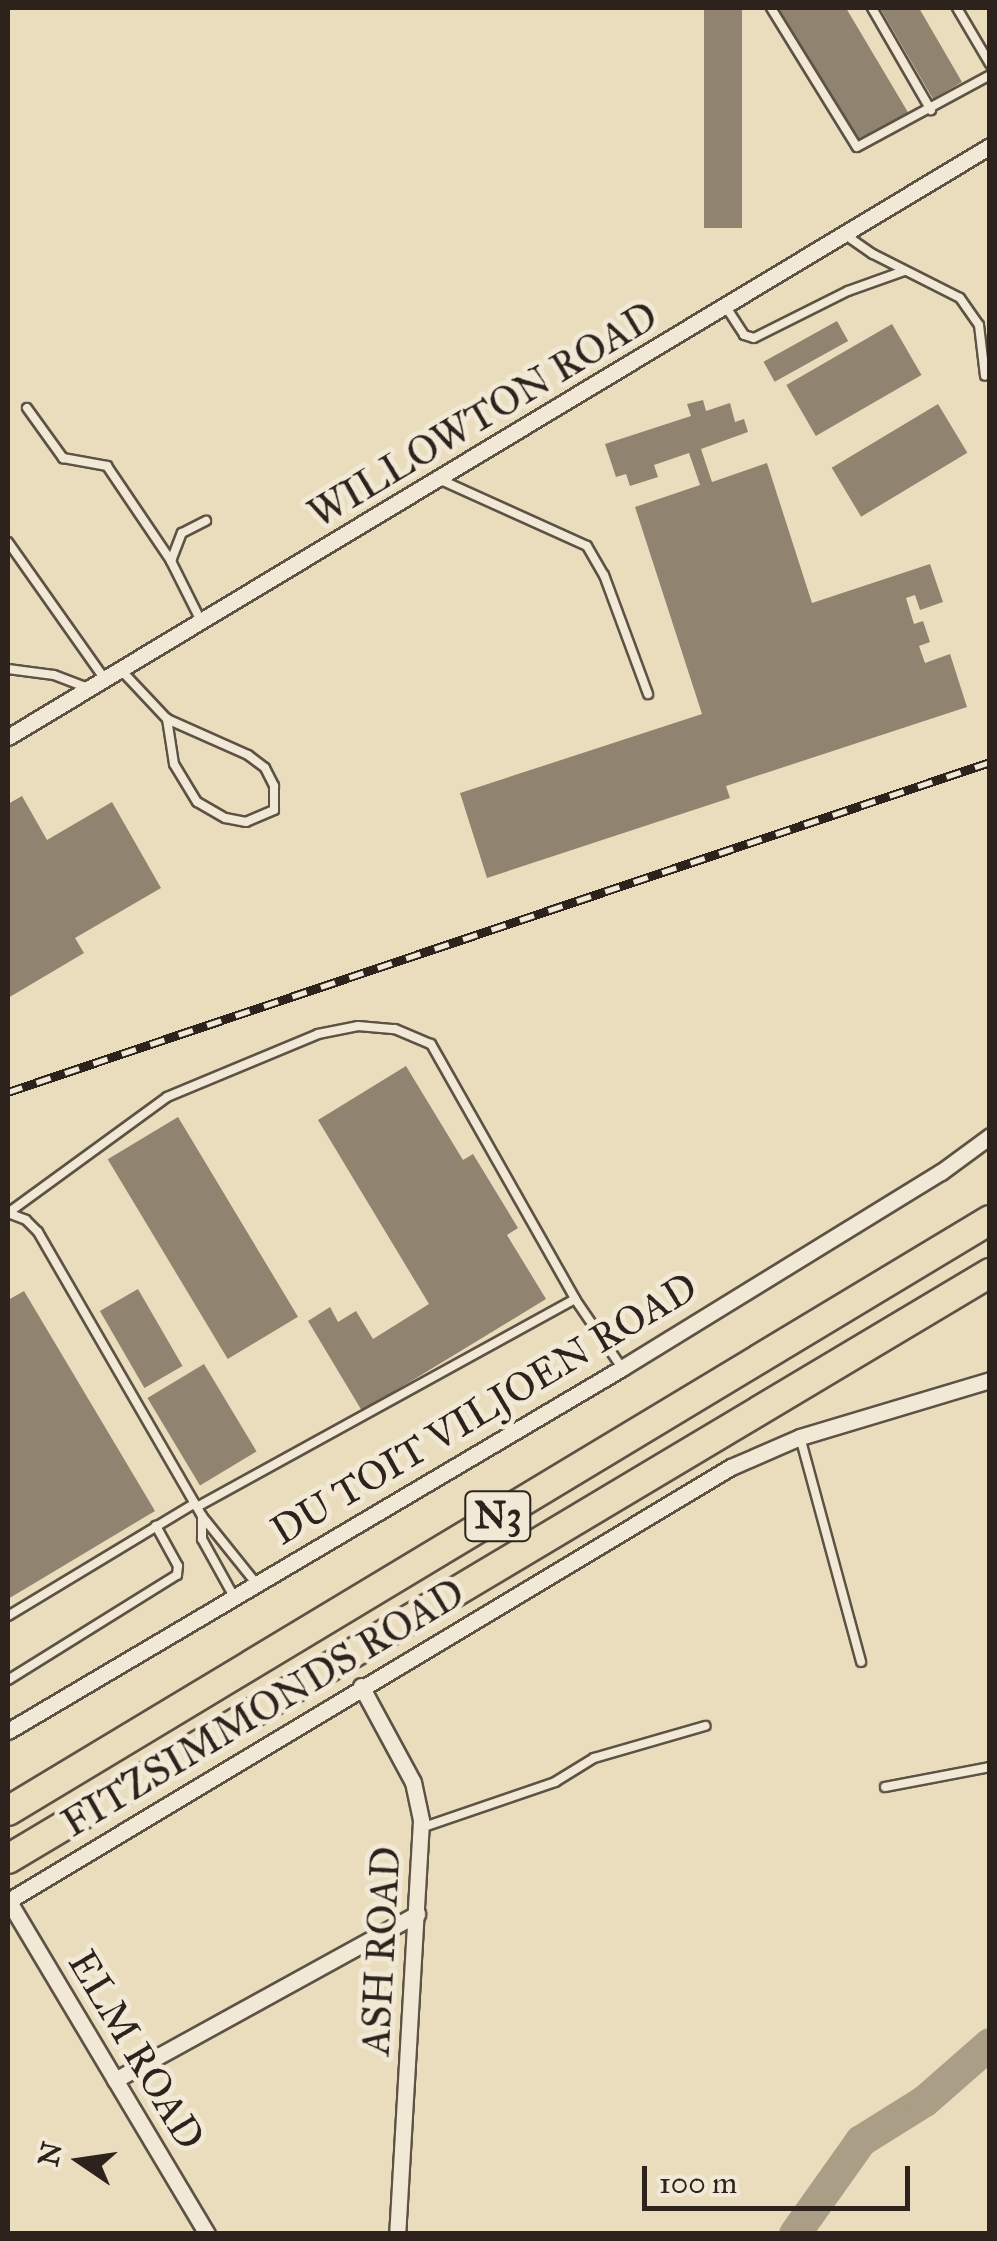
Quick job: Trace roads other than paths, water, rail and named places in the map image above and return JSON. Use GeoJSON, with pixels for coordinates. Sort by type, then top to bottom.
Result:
{"type":"FeatureCollection","features":[{"type":"Feature","properties":{"kind":"highway","name":"N3"},"geometry":{"type":"LineString","coordinates":[[8,1812],[990,1220]]}},
{"type":"Feature","properties":{"kind":"highway","name":"N3"},"geometry":{"type":"LineString","coordinates":[[8,1858],[990,1273]]}},
{"type":"Feature","properties":{"kind":"street","name":"WILLOWTON ROAD"},"geometry":{"type":"LineString","coordinates":[[8,737],[990,146]]}},
{"type":"Feature","properties":{"kind":"street","name":"DU TOIT VILJOEN ROAD"},"geometry":{"type":"LineString","coordinates":[[8,1731],[622,1368],[942,1172],[990,1136]]}},
{"type":"Feature","properties":{"kind":"street","name":"FITZSIMMONDS ROAD"},"geometry":{"type":"LineString","coordinates":[[8,1901],[731,1467],[800,1437],[990,1380]]}},
{"type":"Feature","properties":{"kind":"street","name":"ASH ROAD"},"geometry":{"type":"LineString","coordinates":[[361,1686],[413,1782],[421,1828],[396,2234]]}},
{"type":"Feature","properties":{"kind":"street","name":"ELM ROAD"},"geometry":{"type":"LineString","coordinates":[[8,1901],[207,2234]]}},
{"type":"Feature","properties":{"kind":"street"},"geometry":{"type":"LineString","coordinates":[[115,2080],[416,1914]]}},
{"type":"Feature","properties":{"kind":"lane"},"geometry":{"type":"LineString","coordinates":[[771,8],[854,146],[862,147],[990,75]]}},
{"type":"Feature","properties":{"kind":"lane"},"geometry":{"type":"LineString","coordinates":[[872,8],[931,110]]}},
{"type":"Feature","properties":{"kind":"lane"},"geometry":{"type":"LineString","coordinates":[[957,8],[990,64]]}},
{"type":"Feature","properties":{"kind":"lane"},"geometry":{"type":"LineString","coordinates":[[844,234],[943,288],[970,310],[979,324],[985,376]]}},
{"type":"Feature","properties":{"kind":"lane"},"geometry":{"type":"LineString","coordinates":[[726,307],[744,335],[754,338],[825,301],[904,270]]}},
{"type":"Feature","properties":{"kind":"lane"},"geometry":{"type":"LineString","coordinates":[[28,408],[63,458],[107,466],[171,561],[201,621]]}},
{"type":"Feature","properties":{"kind":"lane"},"geometry":{"type":"LineString","coordinates":[[440,480],[587,546],[604,575],[648,694]]}},
{"type":"Feature","properties":{"kind":"lane"},"geometry":{"type":"LineString","coordinates":[[171,561],[182,533],[206,521]]}},
{"type":"Feature","properties":{"kind":"lane"},"geometry":{"type":"LineString","coordinates":[[8,542],[104,678]]}},
{"type":"Feature","properties":{"kind":"lane"},"geometry":{"type":"LineString","coordinates":[[120,668],[167,719],[248,755],[265,768],[274,786],[274,810],[246,822],[225,818],[198,802],[174,764],[167,719]]}},
{"type":"Feature","properties":{"kind":"lane"},"geometry":{"type":"LineString","coordinates":[[8,669],[54,675],[87,688]]}},
{"type":"Feature","properties":{"kind":"lane"},"geometry":{"type":"LineString","coordinates":[[8,1213],[167,1097],[318,1034],[358,1026],[395,1029],[430,1044],[574,1299],[622,1368]]}},
{"type":"Feature","properties":{"kind":"lane"},"geometry":{"type":"LineString","coordinates":[[8,1213],[26,1220],[38,1232],[198,1509],[255,1582]]}},
{"type":"Feature","properties":{"kind":"lane"},"geometry":{"type":"LineString","coordinates":[[8,1616],[156,1526],[198,1509],[574,1299]]}},
{"type":"Feature","properties":{"kind":"lane"},"geometry":{"type":"LineString","coordinates":[[800,1437],[861,1662]]}},
{"type":"Feature","properties":{"kind":"lane"},"geometry":{"type":"LineString","coordinates":[[198,1509],[202,1539],[234,1595]]}},
{"type":"Feature","properties":{"kind":"lane"},"geometry":{"type":"LineString","coordinates":[[8,1680],[177,1575],[178,1566],[156,1526]]}},
{"type":"Feature","properties":{"kind":"lane"},"geometry":{"type":"LineString","coordinates":[[421,1828],[555,1782],[594,1758],[705,1726]]}},
{"type":"Feature","properties":{"kind":"lane"},"geometry":{"type":"LineString","coordinates":[[885,1787],[990,1767]]}},
{"type":"Feature","properties":{"kind":"waterway"},"geometry":{"type":"LineString","coordinates":[[795,2234],[861,2141],[925,2101],[990,2044]]}},
{"type":"Feature","properties":{"kind":"railway"},"geometry":{"type":"LineString","coordinates":[[8,1092],[990,762]]}}]}
